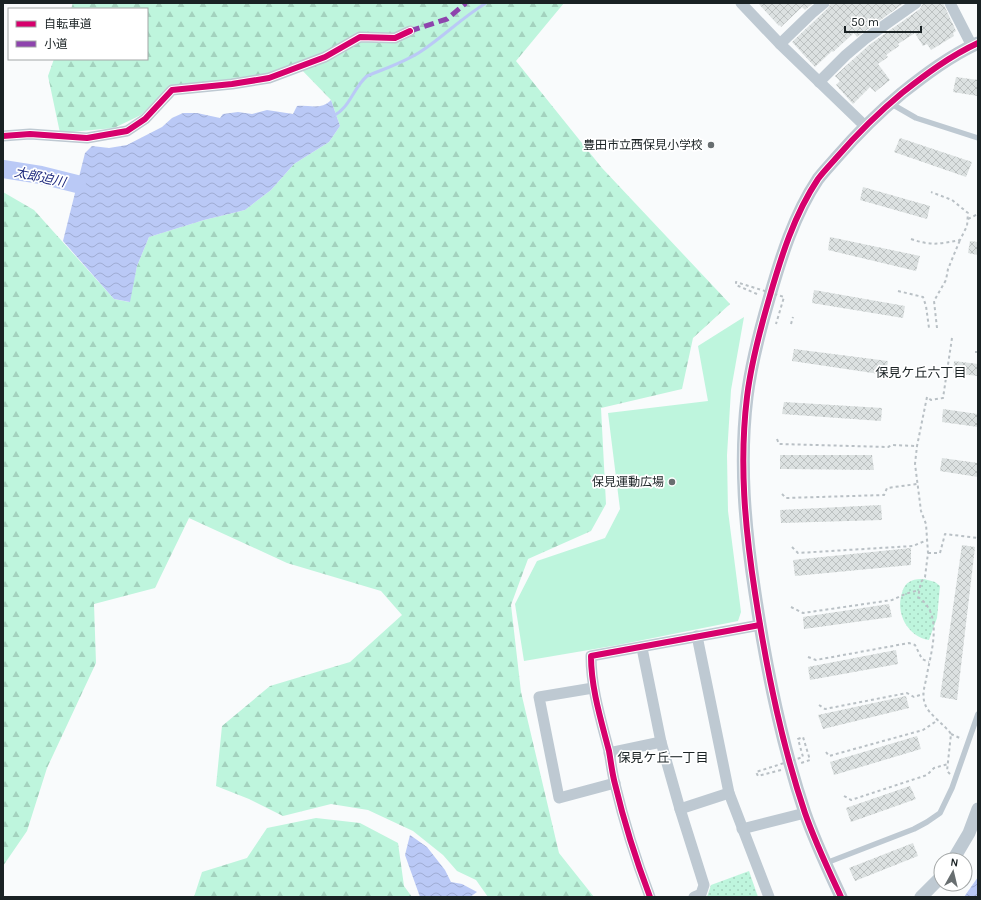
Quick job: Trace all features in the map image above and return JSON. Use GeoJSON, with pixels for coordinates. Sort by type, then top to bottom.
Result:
{"type":"FeatureCollection","features":[{"type":"Feature","properties":{"kind":"street"},"geometry":{"type":"LineString","coordinates":[[741,3],[780,44],[865,126]]}},
{"type":"Feature","properties":{"kind":"street"},"geometry":{"type":"LineString","coordinates":[[780,44],[824,3]]}},
{"type":"Feature","properties":{"kind":"street"},"geometry":{"type":"LineString","coordinates":[[819,82],[865,38],[914,3]]}},
{"type":"Feature","properties":{"kind":"street"},"geometry":{"type":"LineString","coordinates":[[841,897],[806,813],[786,749],[774,698],[760,625],[747,537],[742,474],[747,397],[760,331],[779,264],[794,224],[819,178],[865,126],[890,104],[936,66],[975,45],[950,3]]}},
{"type":"Feature","properties":{"kind":"street"},"geometry":{"type":"LineString","coordinates":[[3,136],[30,134],[87,138],[127,131],[145,119],[172,90],[232,84],[269,78],[324,57],[360,37],[395,38],[410,31]]}},
{"type":"Feature","properties":{"kind":"street"},"geometry":{"type":"LineString","coordinates":[[650,897],[634,854],[615,783],[593,688],[590,656],[642,648],[760,625]]}},
{"type":"Feature","properties":{"kind":"street"},"geometry":{"type":"LineString","coordinates":[[698,636],[729,793],[768,897]]}},
{"type":"Feature","properties":{"kind":"street"},"geometry":{"type":"LineString","coordinates":[[642,648],[662,742],[680,809],[704,885],[701,894],[694,897]]}},
{"type":"Feature","properties":{"kind":"street"},"geometry":{"type":"LineString","coordinates":[[593,688],[539,697],[559,798],[615,783]]}},
{"type":"Feature","properties":{"kind":"street"},"geometry":{"type":"LineString","coordinates":[[609,753],[662,742]]}},
{"type":"Feature","properties":{"kind":"street"},"geometry":{"type":"LineString","coordinates":[[680,809],[729,793]]}},
{"type":"Feature","properties":{"kind":"street"},"geometry":{"type":"LineString","coordinates":[[958,852],[969,833],[978,809]]}},
{"type":"Feature","properties":{"kind":"street"},"geometry":{"type":"LineString","coordinates":[[742,829],[806,813]]}},
{"type":"Feature","properties":{"kind":"street"},"geometry":{"type":"LineString","coordinates":[[921,897],[933,885]]}},
{"type":"Feature","properties":{"kind":"lane"},"geometry":{"type":"LineString","coordinates":[[890,104],[916,118],[978,138]]}},
{"type":"Feature","properties":{"kind":"lane"},"geometry":{"type":"LineString","coordinates":[[826,863],[914,829],[940,813],[952,788],[978,714]]}},
{"type":"Feature","properties":{"kind":"path"},"geometry":{"type":"LineString","coordinates":[[931,192],[952,200],[968,213],[967,226],[948,269],[946,280],[934,301],[937,328]]}},
{"type":"Feature","properties":{"kind":"path"},"geometry":{"type":"LineString","coordinates":[[968,219],[978,214]]}},
{"type":"Feature","properties":{"kind":"path"},"geometry":{"type":"LineString","coordinates":[[911,239],[923,244],[936,244],[960,240]]}},
{"type":"Feature","properties":{"kind":"path"},"geometry":{"type":"LineString","coordinates":[[758,294],[736,285],[736,282],[784,297],[776,324]]}},
{"type":"Feature","properties":{"kind":"path"},"geometry":{"type":"LineString","coordinates":[[898,291],[923,297],[926,306],[929,328]]}},
{"type":"Feature","properties":{"kind":"path"},"geometry":{"type":"LineString","coordinates":[[791,324],[793,317]]}},
{"type":"Feature","properties":{"kind":"path"},"geometry":{"type":"LineString","coordinates":[[952,338],[943,398],[931,400],[927,397],[917,446],[915,464],[917,484],[921,511],[926,524],[928,553],[925,577],[919,590],[918,597],[928,607],[934,626],[923,694],[925,706],[951,734],[965,741]]}},
{"type":"Feature","properties":{"kind":"path"},"geometry":{"type":"LineString","coordinates":[[777,439],[779,444],[888,447],[892,445],[917,446]]}},
{"type":"Feature","properties":{"kind":"path"},"geometry":{"type":"LineString","coordinates":[[782,494],[786,498],[884,495],[887,488],[917,484]]}},
{"type":"Feature","properties":{"kind":"path"},"geometry":{"type":"LineString","coordinates":[[928,553],[940,553],[945,534],[978,538]]}},
{"type":"Feature","properties":{"kind":"path"},"geometry":{"type":"LineString","coordinates":[[792,547],[798,553],[913,546],[927,540]]}},
{"type":"Feature","properties":{"kind":"path"},"geometry":{"type":"LineString","coordinates":[[791,607],[803,613],[892,600],[919,590]]}},
{"type":"Feature","properties":{"kind":"path"},"geometry":{"type":"LineString","coordinates":[[808,657],[816,660],[909,643],[914,645],[922,659],[929,662]]}},
{"type":"Feature","properties":{"kind":"path"},"geometry":{"type":"LineString","coordinates":[[819,705],[825,709],[907,693],[914,697],[923,694]]}},
{"type":"Feature","properties":{"kind":"path"},"geometry":{"type":"LineString","coordinates":[[826,752],[829,756],[923,730],[938,720]]}},
{"type":"Feature","properties":{"kind":"path"},"geometry":{"type":"LineString","coordinates":[[951,734],[947,771],[953,775]]}},
{"type":"Feature","properties":{"kind":"path"},"geometry":{"type":"LineString","coordinates":[[781,770],[758,776],[756,772],[803,757],[798,739],[803,737],[810,760],[801,763]]}},
{"type":"Feature","properties":{"kind":"path"},"geometry":{"type":"LineString","coordinates":[[844,796],[851,800],[927,775],[934,768],[948,764]]}},
{"type":"Feature","properties":{"kind":"green space"},"geometry":{"type":"Polygon","coordinates":[[[73,3],[564,3],[516,61],[602,168],[730,304],[693,338],[682,389],[601,408],[606,504],[591,531],[528,559],[511,605],[521,692],[559,853],[594,897],[488,897],[476,880],[457,871],[443,855],[413,831],[368,810],[331,804],[283,816],[249,799],[216,786],[222,726],[270,686],[350,662],[402,615],[381,591],[287,563],[189,518],[155,588],[94,604],[96,663],[47,768],[27,831],[3,866],[3,192],[34,210],[114,299],[129,302],[137,266],[149,237],[204,220],[245,210],[271,190],[294,164],[329,142],[340,126],[331,100],[297,65],[269,77],[169,87],[141,115],[114,128],[60,133],[48,76],[54,60],[148,60],[148,8],[71,8],[73,3]]]}},
{"type":"Feature","properties":{"kind":"green space","name":"保見運動広場"},"geometry":{"type":"Polygon","coordinates":[[[744,317],[731,390],[727,455],[728,511],[741,612],[738,621],[618,645],[524,661],[515,604],[537,561],[605,538],[620,509],[608,413],[708,401],[698,346],[744,317]]]}},
{"type":"Feature","properties":{"kind":"green space"},"geometry":{"type":"Polygon","coordinates":[[[924,579],[935,582],[940,586],[937,618],[929,640],[922,638],[909,629],[902,616],[900,608],[902,593],[906,584],[914,580],[924,579]]]}},
{"type":"Feature","properties":{"kind":"green space"},"geometry":{"type":"Polygon","coordinates":[[[316,818],[360,823],[398,843],[404,886],[412,897],[194,897],[202,872],[247,858],[267,828],[316,818]]]}},
{"type":"Feature","properties":{"kind":"green space"},"geometry":{"type":"Polygon","coordinates":[[[749,871],[758,897],[707,897],[711,885],[749,871]]]}},
{"type":"Feature","properties":{"kind":"water"},"geometry":{"type":"Polygon","coordinates":[[[331,100],[340,126],[329,142],[294,164],[271,190],[245,210],[204,220],[149,237],[137,266],[130,302],[114,299],[63,241],[85,153],[92,146],[109,148],[127,145],[162,127],[172,118],[183,113],[197,113],[220,118],[223,114],[238,112],[252,114],[267,110],[293,114],[297,106],[320,106],[331,100]]]}},
{"type":"Feature","properties":{"kind":"water"},"geometry":{"type":"Polygon","coordinates":[[[410,835],[427,847],[445,870],[451,882],[462,884],[477,892],[470,897],[420,897],[405,855],[410,835]]]}},
{"type":"Feature","properties":{"kind":"water"},"geometry":{"type":"Polygon","coordinates":[[[978,877],[978,897],[964,897],[968,892],[973,892],[973,884],[978,877]]]}},
{"type":"Feature","properties":{"kind":"building"},"geometry":{"type":"Polygon","coordinates":[[[758,3],[813,3],[805,10],[802,7],[781,27],[758,3]]]}},
{"type":"Feature","properties":{"kind":"building"},"geometry":{"type":"Polygon","coordinates":[[[831,3],[904,3],[857,37],[854,33],[815,67],[792,42],[828,8],[831,3]]]}},
{"type":"Feature","properties":{"kind":"building"},"geometry":{"type":"Polygon","coordinates":[[[923,3],[943,3],[956,31],[953,33],[954,36],[931,50],[927,44],[923,46],[915,33],[898,44],[899,46],[886,55],[888,57],[878,64],[890,80],[875,92],[870,87],[853,104],[836,85],[840,81],[835,76],[869,45],[920,9],[923,3]]]}},
{"type":"Feature","properties":{"kind":"building"},"geometry":{"type":"Polygon","coordinates":[[[956,77],[978,80],[978,96],[953,92],[956,77]]]}},
{"type":"Feature","properties":{"kind":"building"},"geometry":{"type":"Polygon","coordinates":[[[900,138],[972,162],[966,177],[894,152],[900,138]]]}},
{"type":"Feature","properties":{"kind":"building"},"geometry":{"type":"Polygon","coordinates":[[[863,187],[930,206],[927,219],[860,200],[863,187]]]}},
{"type":"Feature","properties":{"kind":"building"},"geometry":{"type":"Polygon","coordinates":[[[830,237],[920,256],[916,271],[828,250],[830,237]]]}},
{"type":"Feature","properties":{"kind":"building"},"geometry":{"type":"Polygon","coordinates":[[[970,241],[978,242],[978,255],[968,253],[970,241]]]}},
{"type":"Feature","properties":{"kind":"building"},"geometry":{"type":"Polygon","coordinates":[[[814,290],[905,306],[903,318],[812,303],[814,290]]]}},
{"type":"Feature","properties":{"kind":"building"},"geometry":{"type":"Polygon","coordinates":[[[794,349],[888,361],[886,375],[792,361],[794,349]]]}},
{"type":"Feature","properties":{"kind":"building"},"geometry":{"type":"Polygon","coordinates":[[[954,361],[978,364],[978,376],[953,373],[954,361]]]}},
{"type":"Feature","properties":{"kind":"building"},"geometry":{"type":"Polygon","coordinates":[[[784,402],[882,408],[881,421],[782,414],[784,402]]]}},
{"type":"Feature","properties":{"kind":"building"},"geometry":{"type":"Polygon","coordinates":[[[943,409],[978,414],[978,427],[942,422],[943,409]]]}},
{"type":"Feature","properties":{"kind":"building"},"geometry":{"type":"Polygon","coordinates":[[[780,455],[872,455],[874,470],[780,469],[780,455]]]}},
{"type":"Feature","properties":{"kind":"building"},"geometry":{"type":"Polygon","coordinates":[[[942,458],[978,463],[978,477],[940,471],[942,458]]]}},
{"type":"Feature","properties":{"kind":"building"},"geometry":{"type":"Polygon","coordinates":[[[881,505],[882,520],[781,523],[780,510],[881,505]]]}},
{"type":"Feature","properties":{"kind":"building"},"geometry":{"type":"Polygon","coordinates":[[[962,545],[975,547],[957,700],[940,697],[962,545]]]}},
{"type":"Feature","properties":{"kind":"building"},"geometry":{"type":"Polygon","coordinates":[[[911,548],[911,565],[795,576],[793,560],[911,548]]]}},
{"type":"Feature","properties":{"kind":"building"},"geometry":{"type":"Polygon","coordinates":[[[889,604],[892,617],[804,629],[803,617],[889,604]]]}},
{"type":"Feature","properties":{"kind":"building"},"geometry":{"type":"Polygon","coordinates":[[[896,650],[898,664],[810,680],[808,667],[896,650]]]}},
{"type":"Feature","properties":{"kind":"building"},"geometry":{"type":"Polygon","coordinates":[[[906,696],[909,708],[823,729],[818,715],[906,696]]]}},
{"type":"Feature","properties":{"kind":"building"},"geometry":{"type":"Polygon","coordinates":[[[917,736],[921,749],[834,775],[830,762],[917,736]]]}},
{"type":"Feature","properties":{"kind":"building"},"geometry":{"type":"Polygon","coordinates":[[[910,786],[916,799],[851,822],[846,808],[910,786]]]}},
{"type":"Feature","properties":{"kind":"building"},"geometry":{"type":"Polygon","coordinates":[[[913,843],[918,856],[855,881],[849,868],[913,843]]]}},
{"type":"Feature","properties":{"kind":"waterway"},"geometry":{"type":"LineString","coordinates":[[333,116],[344,108],[358,86],[367,76],[410,58],[486,3]]}},
{"type":"Feature","properties":{"kind":"waterway","name":"太郎迫川"},"geometry":{"type":"LineString","coordinates":[[3,169],[41,175],[77,184]]}},
{"type":"Feature","properties":{"kind":"marked path"},"geometry":{"type":"LineString","coordinates":[[410,31],[447,19],[466,3]]}},
{"type":"Feature","properties":{"kind":"cycle path"},"geometry":{"type":"LineString","coordinates":[[3,136],[30,134],[87,138],[127,131],[145,119],[172,90],[232,84],[269,78],[325,57],[360,37],[395,38],[410,31]]}},
{"type":"Feature","properties":{"kind":"cycle path"},"geometry":{"type":"LineString","coordinates":[[841,897],[813,834],[796,786],[775,704],[764,649],[751,569],[744,495],[743,446],[747,397],[753,360],[762,323],[783,252],[802,207],[818,179],[860,132],[902,93],[938,66],[978,43]]}},
{"type":"Feature","properties":{"kind":"cycle path"},"geometry":{"type":"LineString","coordinates":[[650,897],[622,812],[614,780],[609,751],[595,692],[591,668],[591,656],[760,625]]}},
{"type":"Feature","properties":{"kind":"place","name":"豊田市立西保見小学校"},"geometry":{"type":"Point","coordinates":[711,145]}},
{"type":"Feature","properties":{"kind":"place","name":"保見運動広場"},"geometry":{"type":"Point","coordinates":[672,482]}},
{"type":"Feature","properties":{"kind":"district","name":"保見ケ丘六丁目"},"geometry":{"type":"Point","coordinates":[921,372]}},
{"type":"Feature","properties":{"kind":"district","name":"保見ケ丘一丁目"},"geometry":{"type":"Point","coordinates":[663,757]}}]}
